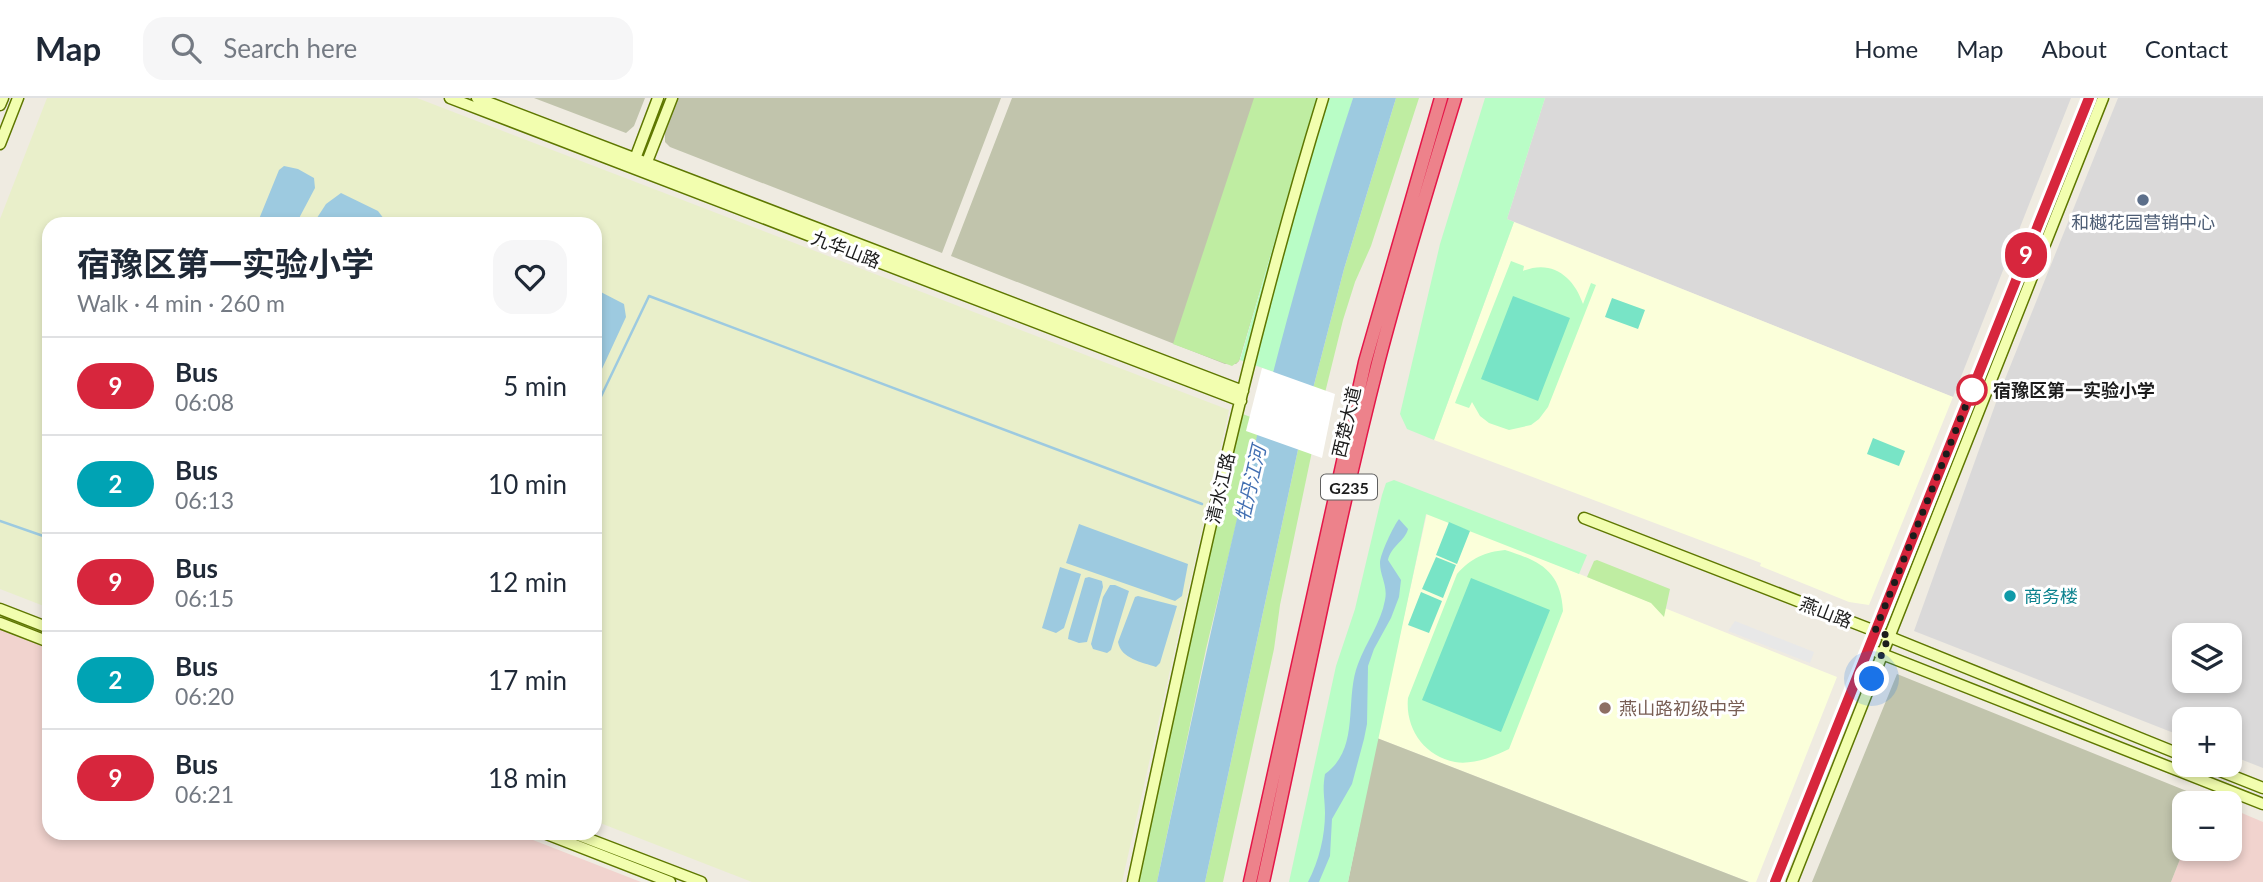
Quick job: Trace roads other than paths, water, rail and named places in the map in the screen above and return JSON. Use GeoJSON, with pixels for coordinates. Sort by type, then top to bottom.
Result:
{"type":"FeatureCollection","features":[{"type":"Feature","properties":{"kind":"highway","name":"西楚大道"},"geometry":{"type":"LineString","coordinates":[[1250,882],[1365,362],[1441,98]]}},
{"type":"Feature","properties":{"kind":"highway","name":"西楚大道"},"geometry":{"type":"LineString","coordinates":[[1263,882],[1356,451],[1398,288],[1455,98]]}},
{"type":"Feature","properties":{"kind":"street"},"geometry":{"type":"LineString","coordinates":[[0,105],[3,98]]}},
{"type":"Feature","properties":{"kind":"street"},"geometry":{"type":"LineString","coordinates":[[0,144],[18,98]]}},
{"type":"Feature","properties":{"kind":"street","name":"九华山路"},"geometry":{"type":"LineString","coordinates":[[450,98],[633,163]]}},
{"type":"Feature","properties":{"kind":"street","name":"九华山路"},"geometry":{"type":"LineString","coordinates":[[477,98],[645,168],[1242,396]]}},
{"type":"Feature","properties":{"kind":"street"},"geometry":{"type":"LineString","coordinates":[[633,163],[658,98]]}},
{"type":"Feature","properties":{"kind":"street"},"geometry":{"type":"LineString","coordinates":[[645,168],[672,98]]}},
{"type":"Feature","properties":{"kind":"street","name":"清水江路"},"geometry":{"type":"LineString","coordinates":[[1133,882],[1172,695],[1242,396],[1291,201],[1322,98]]}},
{"type":"Feature","properties":{"kind":"street"},"geometry":{"type":"LineString","coordinates":[[1775,882],[2089,98]]}},
{"type":"Feature","properties":{"kind":"street"},"geometry":{"type":"LineString","coordinates":[[1792,882],[2103,98]]}},
{"type":"Feature","properties":{"kind":"street","name":"燕山路"},"geometry":{"type":"LineString","coordinates":[[1584,518],[1889,636],[2172,751]]}},
{"type":"Feature","properties":{"kind":"street"},"geometry":{"type":"LineString","coordinates":[[0,609],[42,625]]}},
{"type":"Feature","properties":{"kind":"street"},"geometry":{"type":"LineString","coordinates":[[0,622],[42,639]]}},
{"type":"Feature","properties":{"kind":"street"},"geometry":{"type":"LineString","coordinates":[[1868,648],[2263,804]]}},
{"type":"Feature","properties":{"kind":"street"},"geometry":{"type":"LineString","coordinates":[[2235,777],[2263,788]]}},
{"type":"Feature","properties":{"kind":"street"},"geometry":{"type":"LineString","coordinates":[[562,840],[670,882]]}},
{"type":"Feature","properties":{"kind":"street"},"geometry":{"type":"LineString","coordinates":[[591,840],[702,882]]}},
{"type":"Feature","properties":{"kind":"water","name":"牡丹江河"},"geometry":{"type":"Polygon","coordinates":[[[1353,98],[1396,98],[1344,269],[1302,431],[1205,882],[1157,882],[1244,487],[1295,291],[1353,98]]]}},
{"type":"Feature","properties":{"kind":"water"},"geometry":{"type":"Polygon","coordinates":[[[284,166],[298,169],[314,178],[315,188],[300,217],[260,217],[279,170],[284,166]]]}},
{"type":"Feature","properties":{"kind":"water"},"geometry":{"type":"Polygon","coordinates":[[[341,193],[378,211],[382,217],[318,217],[326,204],[341,193]]]}},
{"type":"Feature","properties":{"kind":"water"},"geometry":{"type":"Polygon","coordinates":[[[602,293],[624,304],[626,317],[602,369],[602,293]]]}},
{"type":"Feature","properties":{"kind":"water"},"geometry":{"type":"Polygon","coordinates":[[[1399,519],[1408,529],[1388,560],[1401,580],[1399,597],[1368,666],[1367,724],[1364,739],[1352,784],[1332,819],[1330,856],[1319,882],[1308,882],[1323,839],[1325,774],[1336,763],[1348,737],[1354,678],[1385,600],[1381,559],[1399,519]]]}},
{"type":"Feature","properties":{"kind":"water"},"geometry":{"type":"Polygon","coordinates":[[[1079,524],[1188,564],[1182,596],[1175,601],[1066,563],[1079,524]]]}},
{"type":"Feature","properties":{"kind":"water"},"geometry":{"type":"Polygon","coordinates":[[[1060,567],[1081,574],[1064,628],[1056,633],[1042,628],[1060,567]]]}},
{"type":"Feature","properties":{"kind":"water"},"geometry":{"type":"Polygon","coordinates":[[[1085,578],[1102,581],[1103,587],[1087,642],[1079,643],[1068,639],[1085,578]]]}},
{"type":"Feature","properties":{"kind":"water"},"geometry":{"type":"Polygon","coordinates":[[[1110,585],[1129,591],[1111,650],[1107,653],[1093,649],[1091,644],[1103,597],[1110,585]]]}},
{"type":"Feature","properties":{"kind":"water"},"geometry":{"type":"Polygon","coordinates":[[[1135,597],[1177,606],[1160,663],[1156,667],[1128,656],[1118,642],[1135,597]]]}},
{"type":"Feature","properties":{"kind":"waterway"},"geometry":{"type":"LineString","coordinates":[[602,394],[649,296],[1202,504]]}},
{"type":"Feature","properties":{"kind":"waterway"},"geometry":{"type":"LineString","coordinates":[[0,521],[42,536]]}},
{"type":"Feature","properties":{"kind":"place","name":"和樾花园营销中心"},"geometry":{"type":"Point","coordinates":[2143,200]}},
{"type":"Feature","properties":{"kind":"place","name":"宿豫区第一实验小学"},"geometry":{"type":"Point","coordinates":[1972,390]}},
{"type":"Feature","properties":{"kind":"place","name":"商务楼"},"geometry":{"type":"Point","coordinates":[2010,596]}},
{"type":"Feature","properties":{"kind":"place","name":"燕山路初级中学"},"geometry":{"type":"Point","coordinates":[1605,708]}}]}
